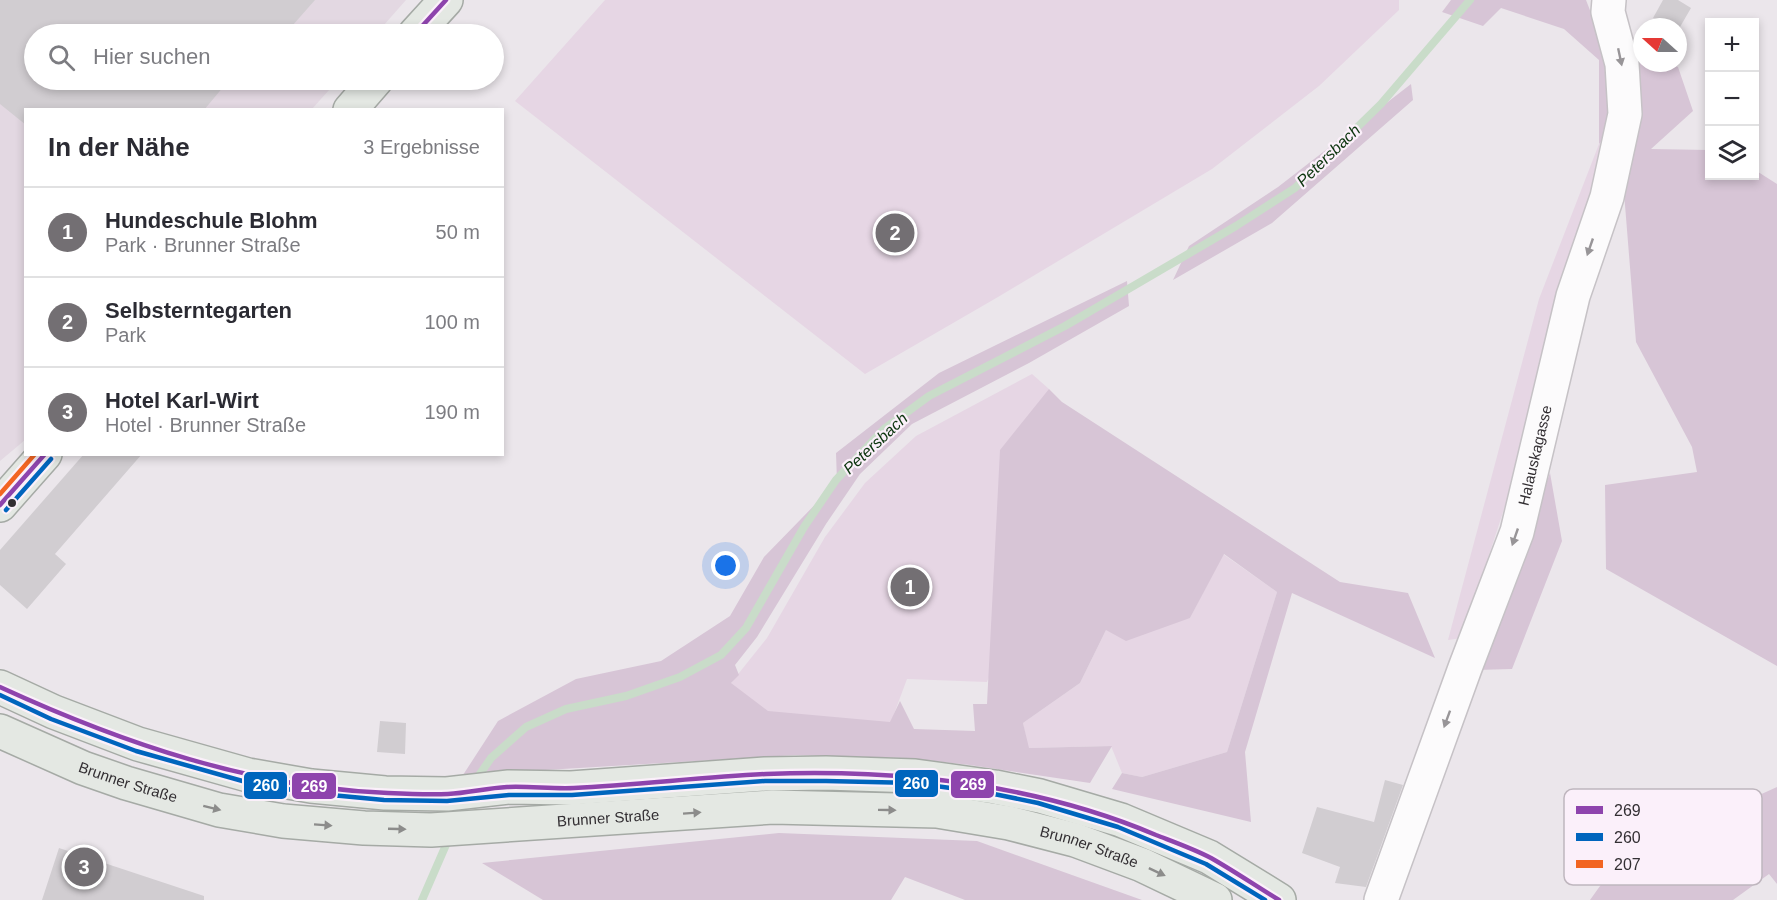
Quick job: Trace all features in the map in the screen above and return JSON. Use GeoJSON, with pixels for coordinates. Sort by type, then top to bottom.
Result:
{"type":"FeatureCollection","features":[{"type":"Feature","properties":{"kind":"main road"},"geometry":{"type":"LineString","coordinates":[[424,24],[446,0]]}},
{"type":"Feature","properties":{"kind":"main road"},"geometry":{"type":"LineString","coordinates":[[352,108],[367,90]]}},
{"type":"Feature","properties":{"kind":"main road"},"geometry":{"type":"LineString","coordinates":[[0,505],[43,456]]}},
{"type":"Feature","properties":{"kind":"main road"},"geometry":{"type":"LineString","coordinates":[[0,687],[138,744],[248,776],[320,787],[385,793],[447,794],[509,788],[571,788],[765,774],[826,773],[915,776],[995,787],[1040,796],[1122,820],[1209,857],[1279,900]]}},
{"type":"Feature","properties":{"kind":"main road","name":"Brunner Straße"},"geometry":{"type":"LineString","coordinates":[[0,731],[83,768],[175,798],[219,810],[263,818],[310,824],[431,830],[773,807],[937,811],[1009,823],[1075,840],[1142,865],[1215,900]]}},
{"type":"Feature","properties":{"kind":"street","name":"Halauskagasse"},"geometry":{"type":"LineString","coordinates":[[1381,900],[1517,532],[1573,296],[1607,197],[1625,114],[1622,64],[1608,12],[1609,0]]}},
{"type":"Feature","properties":{"kind":"shaded area"},"geometry":{"type":"Polygon","coordinates":[[[0,0],[406,0],[385,24],[24,24],[24,90],[329,90],[313,108],[24,108],[24,441],[0,461],[0,0]]]}},
{"type":"Feature","properties":{"kind":"shaded area"},"geometry":{"type":"Polygon","coordinates":[[[605,0],[1399,0],[1399,10],[1319,86],[1212,169],[865,374],[515,101],[605,0]]]}},
{"type":"Feature","properties":{"kind":"shaded area"},"geometry":{"type":"Polygon","coordinates":[[[1451,0],[1586,0],[1610,62],[1617,121],[1599,144],[1599,60],[1564,29],[1501,8],[1483,26],[1442,12],[1451,0]]]}},
{"type":"Feature","properties":{"kind":"shaded area"},"geometry":{"type":"Polygon","coordinates":[[[1636,72],[1680,72],[1693,111],[1651,149],[1705,150],[1705,180],[1759,180],[1759,173],[1777,184],[1777,666],[1606,569],[1605,485],[1697,472],[1692,447],[1636,342],[1623,180],[1635,120],[1636,72]]]}},
{"type":"Feature","properties":{"kind":"shaded area"},"geometry":{"type":"Polygon","coordinates":[[[1411,84],[1413,100],[1272,223],[1173,280],[1189,246],[1278,187],[1411,84]]]}},
{"type":"Feature","properties":{"kind":"shaded area"},"geometry":{"type":"Polygon","coordinates":[[[1617,121],[1556,292],[1518,466],[1462,638],[1448,640],[1539,299],[1599,144],[1617,121]]]}},
{"type":"Feature","properties":{"kind":"shaded area"},"geometry":{"type":"Polygon","coordinates":[[[1127,281],[1129,306],[1029,363],[912,424],[860,474],[826,524],[757,637],[735,665],[739,675],[731,683],[768,711],[890,722],[900,701],[914,729],[975,731],[973,704],[987,704],[1000,450],[1049,389],[1062,402],[1340,582],[1408,593],[1435,658],[1292,593],[1245,752],[1251,822],[1112,789],[1122,773],[1142,777],[1227,752],[1277,592],[1224,554],[1190,618],[1126,641],[1106,630],[1080,683],[1023,723],[1029,748],[1112,746],[1090,783],[907,758],[796,755],[463,775],[498,721],[576,679],[661,661],[730,616],[764,557],[837,482],[836,453],[939,373],[1127,281]]]}},
{"type":"Feature","properties":{"kind":"shaded area"},"geometry":{"type":"Polygon","coordinates":[[[1032,374],[1049,389],[1045,534],[987,682],[907,679],[891,722],[693,747],[731,683],[767,638],[825,537],[865,483],[916,436],[1032,374]]]}},
{"type":"Feature","properties":{"kind":"shaded area"},"geometry":{"type":"Polygon","coordinates":[[[1550,473],[1562,541],[1512,669],[1476,670],[1550,473]]]}},
{"type":"Feature","properties":{"kind":"shaded area"},"geometry":{"type":"Polygon","coordinates":[[[1223,554],[1277,592],[1227,752],[1142,777],[1122,773],[1111,746],[1028,748],[1023,723],[1080,683],[1106,630],[1190,618],[1223,554]]]}},
{"type":"Feature","properties":{"kind":"shaded area"},"geometry":{"type":"Polygon","coordinates":[[[1777,787],[1777,884],[1769,874],[1762,879],[1762,794],[1777,787]]]}},
{"type":"Feature","properties":{"kind":"shaded area"},"geometry":{"type":"Polygon","coordinates":[[[779,833],[977,841],[1142,900],[965,900],[905,877],[891,900],[543,900],[482,863],[779,833]]]}},
{"type":"Feature","properties":{"kind":"shaded area"},"geometry":{"type":"Polygon","coordinates":[[[1601,885],[1754,885],[1733,900],[1590,900],[1601,885]]]}},
{"type":"Feature","properties":{"kind":"building"},"geometry":{"type":"Polygon","coordinates":[[[0,0],[315,0],[294,24],[24,24],[24,90],[221,90],[206,108],[24,108],[24,123],[0,104],[0,0]]]}},
{"type":"Feature","properties":{"kind":"building"},"geometry":{"type":"Polygon","coordinates":[[[1663,0],[1678,0],[1691,8],[1685,18],[1653,18],[1663,0]]]}},
{"type":"Feature","properties":{"kind":"building"},"geometry":{"type":"Polygon","coordinates":[[[82,456],[140,456],[55,554],[66,564],[27,609],[0,585],[0,550],[82,456]]]}},
{"type":"Feature","properties":{"kind":"building"},"geometry":{"type":"Polygon","coordinates":[[[380,721],[406,723],[405,754],[377,752],[380,721]]]}},
{"type":"Feature","properties":{"kind":"building"},"geometry":{"type":"Polygon","coordinates":[[[1385,780],[1403,785],[1366,887],[1335,883],[1340,867],[1302,853],[1317,807],[1374,822],[1385,780]]]}},
{"type":"Feature","properties":{"kind":"building"},"geometry":{"type":"Polygon","coordinates":[[[59,848],[204,896],[204,900],[42,900],[59,848]]]}},
{"type":"Feature","properties":{"kind":"waterway","name":"Petersbach"},"geometry":{"type":"LineString","coordinates":[[475,781],[491,758],[526,727],[566,709],[626,696],[680,677],[721,655],[746,628],[804,527],[836,480],[884,429],[929,396],[1065,326],[1236,226],[1295,188],[1381,104],[1470,0]]}},
{"type":"Feature","properties":{"kind":"waterway","name":"Petersbach"},"geometry":{"type":"LineString","coordinates":[[422,900],[449,838]]}},
{"type":"Feature","properties":{"kind":"transit line","name":"269"},"geometry":{"type":"LineString","coordinates":[[424,24],[446,0]]}},
{"type":"Feature","properties":{"kind":"transit line","name":"207"},"geometry":{"type":"LineString","coordinates":[[0,494],[33,456]]}},
{"type":"Feature","properties":{"kind":"transit line","name":"269"},"geometry":{"type":"LineString","coordinates":[[0,505],[43,456]]}},
{"type":"Feature","properties":{"kind":"transit line","name":"260"},"geometry":{"type":"LineString","coordinates":[[6,510],[51,459]]}},
{"type":"Feature","properties":{"kind":"transit line","name":"269"},"geometry":{"type":"LineString","coordinates":[[0,687],[93,726],[189,759],[238,772],[338,789],[440,794],[507,787],[574,788],[742,775],[816,773],[915,777],[965,783],[1062,803],[1109,817],[1204,855],[1279,900]]}},
{"type":"Feature","properties":{"kind":"transit line","name":"260"},"geometry":{"type":"LineString","coordinates":[[0,695],[51,719],[136,751],[246,782],[310,793],[384,800],[447,801],[509,795],[572,795],[765,781],[826,781],[914,783],[994,794],[1038,803],[1118,827],[1206,864],[1265,900]]}},
{"type":"Feature","properties":{"kind":"place","name":"Selbsterntegarten"},"geometry":{"type":"Point","coordinates":[895,233]}},
{"type":"Feature","properties":{"kind":"place","name":"Hundeschule Blohm"},"geometry":{"type":"Point","coordinates":[910,587]}},
{"type":"Feature","properties":{"kind":"place","name":"Hotel Karl-Wirt"},"geometry":{"type":"Point","coordinates":[84,867]}}]}
